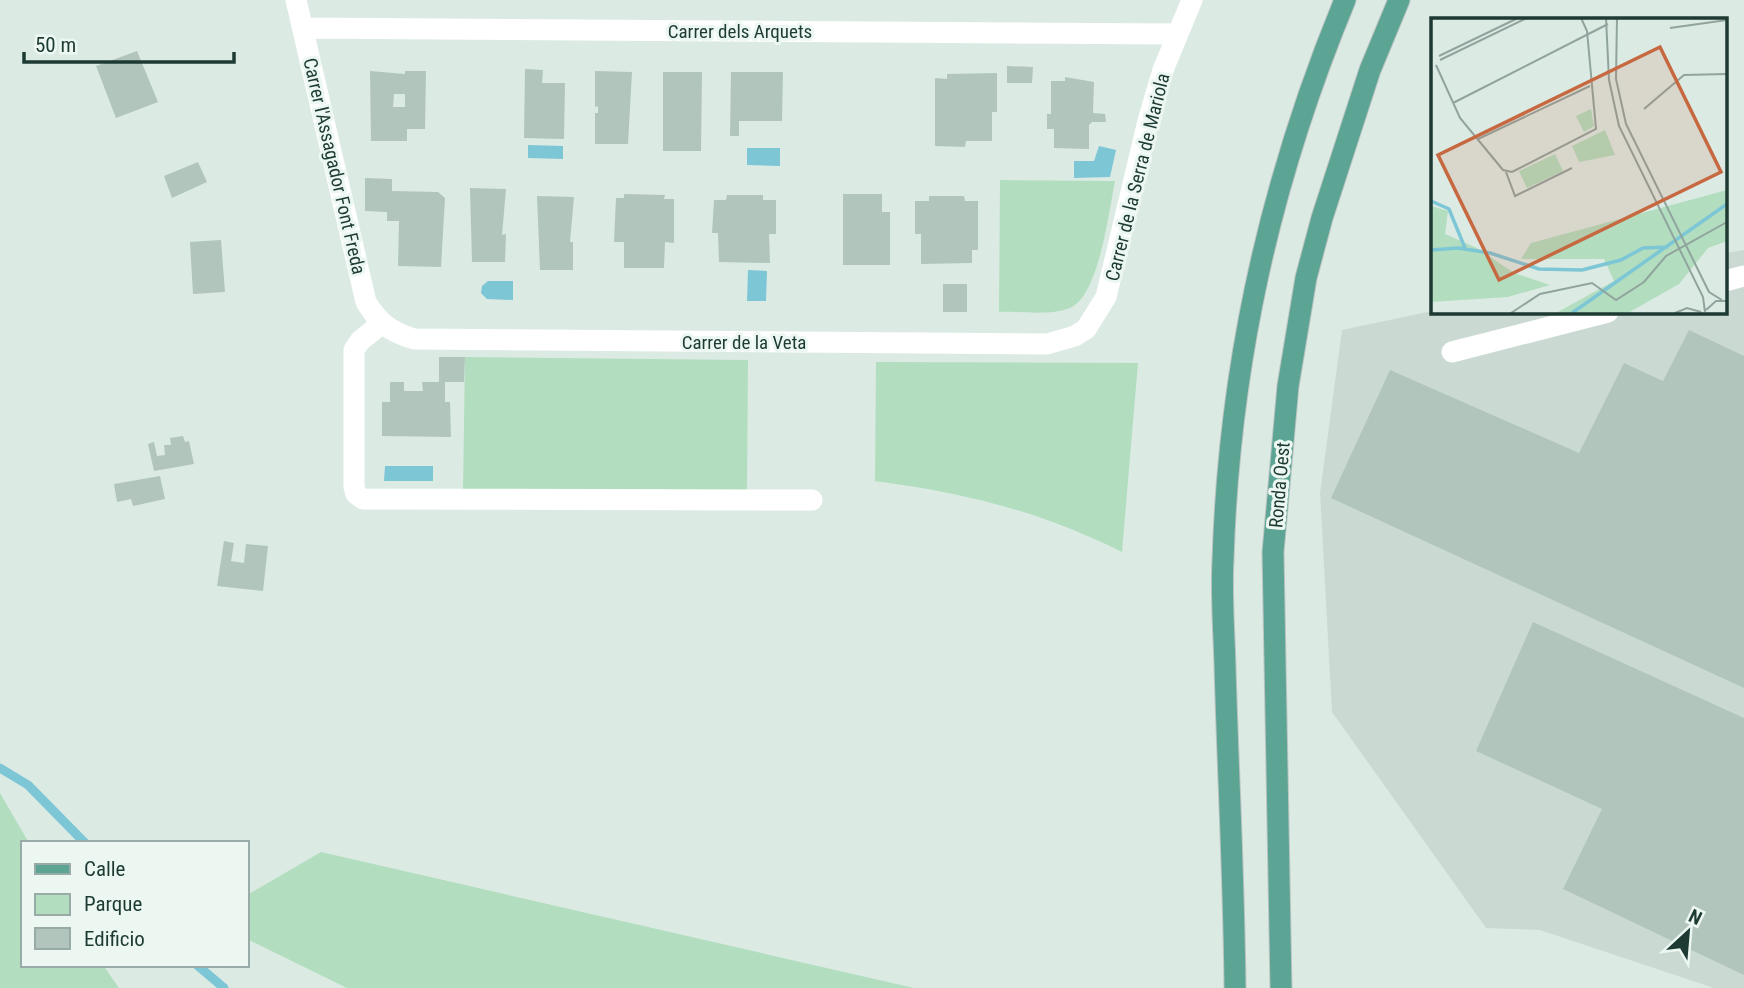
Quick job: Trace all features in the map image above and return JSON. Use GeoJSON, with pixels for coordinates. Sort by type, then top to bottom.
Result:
{"type":"FeatureCollection","features":[{"type":"Feature","properties":{"kind":"main road"},"geometry":{"type":"LineString","coordinates":[[1235,988],[1223,560],[1238,376],[1255,281],[1272,208],[1322,55],[1345,0]]}},
{"type":"Feature","properties":{"kind":"main road","name":"Ronda Oest"},"geometry":{"type":"LineString","coordinates":[[1281,988],[1273,552],[1288,386],[1306,278],[1322,218],[1370,70],[1399,0]]}},
{"type":"Feature","properties":{"kind":"street","name":"Carrer l'Assagador Font Freda"},"geometry":{"type":"LineString","coordinates":[[296,0],[366,302],[383,325]]}},
{"type":"Feature","properties":{"kind":"street","name":"Carrer de la Serra de Mariola"},"geometry":{"type":"LineString","coordinates":[[1097,316],[1113,274],[1148,121],[1177,34],[1192,0]]}},
{"type":"Feature","properties":{"kind":"street","name":"Carrer dels Arquets"},"geometry":{"type":"LineString","coordinates":[[303,28],[1177,34]]}},
{"type":"Feature","properties":{"kind":"street"},"geometry":{"type":"LineString","coordinates":[[1726,281],[1744,276]]}},
{"type":"Feature","properties":{"kind":"street"},"geometry":{"type":"LineString","coordinates":[[1451,352],[1604,313]]}},
{"type":"Feature","properties":{"kind":"street","name":"Carrer de la Veta"},"geometry":{"type":"LineString","coordinates":[[383,325],[414,339],[1046,344],[1074,336],[1086,329],[1097,316]]}},
{"type":"Feature","properties":{"kind":"street"},"geometry":{"type":"LineString","coordinates":[[383,325],[360,341],[354,350],[354,486],[356,494],[363,499],[812,500]]}},
{"type":"Feature","properties":{"kind":"shaded area"},"geometry":{"type":"Polygon","coordinates":[[[1744,250],[1744,988],[1714,988],[1540,930],[1486,928],[1332,712],[1320,493],[1342,330],[1431,311],[1726,313],[1726,253],[1744,250]]]}},
{"type":"Feature","properties":{"kind":"green space"},"geometry":{"type":"Polygon","coordinates":[[[1000,180],[1115,181],[1106,231],[1095,270],[1080,300],[1070,308],[1045,313],[999,312],[1000,180]]]}},
{"type":"Feature","properties":{"kind":"green space"},"geometry":{"type":"Polygon","coordinates":[[[465,357],[748,360],[747,492],[463,490],[465,357]]]}},
{"type":"Feature","properties":{"kind":"green space"},"geometry":{"type":"Polygon","coordinates":[[[876,362],[1138,363],[1122,552],[1061,525],[1001,506],[940,491],[875,481],[876,362]]]}},
{"type":"Feature","properties":{"kind":"green space"},"geometry":{"type":"Polygon","coordinates":[[[0,793],[28,841],[21,841],[21,967],[104,967],[119,988],[0,988],[0,793]]]}},
{"type":"Feature","properties":{"kind":"green space"},"geometry":{"type":"Polygon","coordinates":[[[321,852],[914,988],[347,988],[248,939],[248,894],[321,852]]]}},
{"type":"Feature","properties":{"kind":"water"},"geometry":{"type":"Polygon","coordinates":[[[528,145],[563,146],[563,159],[528,158],[528,145]]]}},
{"type":"Feature","properties":{"kind":"water"},"geometry":{"type":"Polygon","coordinates":[[[1099,146],[1116,150],[1110,177],[1074,178],[1074,161],[1094,161],[1099,146]]]}},
{"type":"Feature","properties":{"kind":"water"},"geometry":{"type":"Polygon","coordinates":[[[747,148],[780,148],[780,166],[747,165],[747,148]]]}},
{"type":"Feature","properties":{"kind":"water"},"geometry":{"type":"Polygon","coordinates":[[[748,270],[767,271],[766,301],[747,301],[748,270]]]}},
{"type":"Feature","properties":{"kind":"water"},"geometry":{"type":"Polygon","coordinates":[[[488,281],[513,281],[513,300],[487,299],[481,293],[482,286],[488,281]]]}},
{"type":"Feature","properties":{"kind":"water"},"geometry":{"type":"Polygon","coordinates":[[[385,466],[433,466],[433,481],[384,481],[385,466]]]}},
{"type":"Feature","properties":{"kind":"building"},"geometry":{"type":"Polygon","coordinates":[[[137,51],[158,102],[116,118],[96,66],[137,51]]]}},
{"type":"Feature","properties":{"kind":"building"},"geometry":{"type":"Polygon","coordinates":[[[1007,66],[1033,67],[1032,83],[1007,83],[1007,66]]]}},
{"type":"Feature","properties":{"kind":"building"},"geometry":{"type":"Polygon","coordinates":[[[525,69],[543,70],[542,83],[565,83],[564,139],[524,138],[525,69]]]}},
{"type":"Feature","properties":{"kind":"building"},"geometry":{"type":"Polygon","coordinates":[[[370,71],[405,74],[405,71],[426,71],[425,129],[407,129],[407,141],[371,141],[370,71]],[[394,94],[393,107],[405,107],[405,94],[394,94]]]}},
{"type":"Feature","properties":{"kind":"building"},"geometry":{"type":"Polygon","coordinates":[[[595,71],[632,72],[628,144],[595,144],[595,113],[598,113],[598,106],[595,107],[595,71]]]}},
{"type":"Feature","properties":{"kind":"building"},"geometry":{"type":"Polygon","coordinates":[[[663,72],[702,72],[701,151],[663,151],[663,72]]]}},
{"type":"Feature","properties":{"kind":"building"},"geometry":{"type":"Polygon","coordinates":[[[731,72],[783,72],[782,121],[739,121],[739,136],[730,136],[731,72]]]}},
{"type":"Feature","properties":{"kind":"building"},"geometry":{"type":"Polygon","coordinates":[[[997,73],[997,112],[992,112],[992,141],[966,141],[965,147],[935,146],[935,78],[947,79],[947,74],[997,73]]]}},
{"type":"Feature","properties":{"kind":"building"},"geometry":{"type":"Polygon","coordinates":[[[1065,77],[1094,82],[1093,113],[1105,114],[1106,122],[1092,122],[1089,125],[1089,149],[1054,148],[1054,129],[1047,129],[1047,114],[1051,114],[1051,81],[1065,81],[1065,77]]]}},
{"type":"Feature","properties":{"kind":"building"},"geometry":{"type":"Polygon","coordinates":[[[198,162],[207,182],[172,198],[164,176],[198,162]]]}},
{"type":"Feature","properties":{"kind":"building"},"geometry":{"type":"Polygon","coordinates":[[[365,178],[392,179],[392,191],[438,192],[445,198],[441,267],[398,266],[399,221],[387,221],[387,212],[365,211],[365,178]]]}},
{"type":"Feature","properties":{"kind":"building"},"geometry":{"type":"Polygon","coordinates":[[[470,188],[506,189],[502,235],[506,234],[505,262],[472,262],[470,188]]]}},
{"type":"Feature","properties":{"kind":"building"},"geometry":{"type":"Polygon","coordinates":[[[624,194],[665,195],[664,199],[674,199],[674,243],[665,242],[664,268],[624,268],[624,242],[614,242],[616,198],[624,198],[624,194]]]}},
{"type":"Feature","properties":{"kind":"building"},"geometry":{"type":"Polygon","coordinates":[[[843,194],[882,194],[882,212],[890,212],[890,265],[843,265],[843,194]]]}},
{"type":"Feature","properties":{"kind":"building"},"geometry":{"type":"Polygon","coordinates":[[[727,195],[763,195],[763,200],[776,200],[776,234],[769,234],[770,263],[719,262],[718,233],[712,233],[714,200],[726,200],[727,195]]]}},
{"type":"Feature","properties":{"kind":"building"},"geometry":{"type":"Polygon","coordinates":[[[537,196],[574,197],[570,242],[573,242],[573,270],[540,270],[537,196]]]}},
{"type":"Feature","properties":{"kind":"building"},"geometry":{"type":"Polygon","coordinates":[[[929,196],[964,196],[965,201],[978,201],[978,250],[972,250],[972,263],[921,264],[921,234],[915,234],[915,201],[929,201],[929,196]]]}},
{"type":"Feature","properties":{"kind":"building"},"geometry":{"type":"Polygon","coordinates":[[[221,240],[225,292],[193,294],[190,242],[221,240]]]}},
{"type":"Feature","properties":{"kind":"building"},"geometry":{"type":"Polygon","coordinates":[[[943,284],[967,284],[967,312],[943,312],[943,284]]]}},
{"type":"Feature","properties":{"kind":"building"},"geometry":{"type":"Polygon","coordinates":[[[1689,330],[1744,356],[1744,688],[1331,498],[1390,370],[1579,453],[1624,363],[1663,381],[1689,330]]]}},
{"type":"Feature","properties":{"kind":"building"},"geometry":{"type":"Polygon","coordinates":[[[439,357],[465,357],[464,382],[445,382],[445,402],[450,402],[451,437],[382,436],[382,402],[390,402],[390,382],[404,382],[404,391],[423,391],[422,382],[439,382],[439,357]]]}},
{"type":"Feature","properties":{"kind":"building"},"geometry":{"type":"Polygon","coordinates":[[[183,436],[185,442],[189,441],[194,464],[154,471],[148,444],[154,442],[157,456],[165,455],[164,445],[171,445],[170,438],[183,436]]]}},
{"type":"Feature","properties":{"kind":"building"},"geometry":{"type":"Polygon","coordinates":[[[160,476],[165,499],[133,506],[131,499],[117,502],[114,484],[160,476]]]}},
{"type":"Feature","properties":{"kind":"building"},"geometry":{"type":"Polygon","coordinates":[[[224,541],[234,543],[231,561],[244,563],[246,544],[268,546],[263,591],[217,586],[224,541]]]}},
{"type":"Feature","properties":{"kind":"building"},"geometry":{"type":"Polygon","coordinates":[[[1533,622],[1744,718],[1744,975],[1563,889],[1602,809],[1476,751],[1533,622]]]}},
{"type":"Feature","properties":{"kind":"waterway"},"geometry":{"type":"LineString","coordinates":[[0,768],[28,785],[83,841]]}},
{"type":"Feature","properties":{"kind":"waterway"},"geometry":{"type":"LineString","coordinates":[[199,967],[224,988]]}}]}
